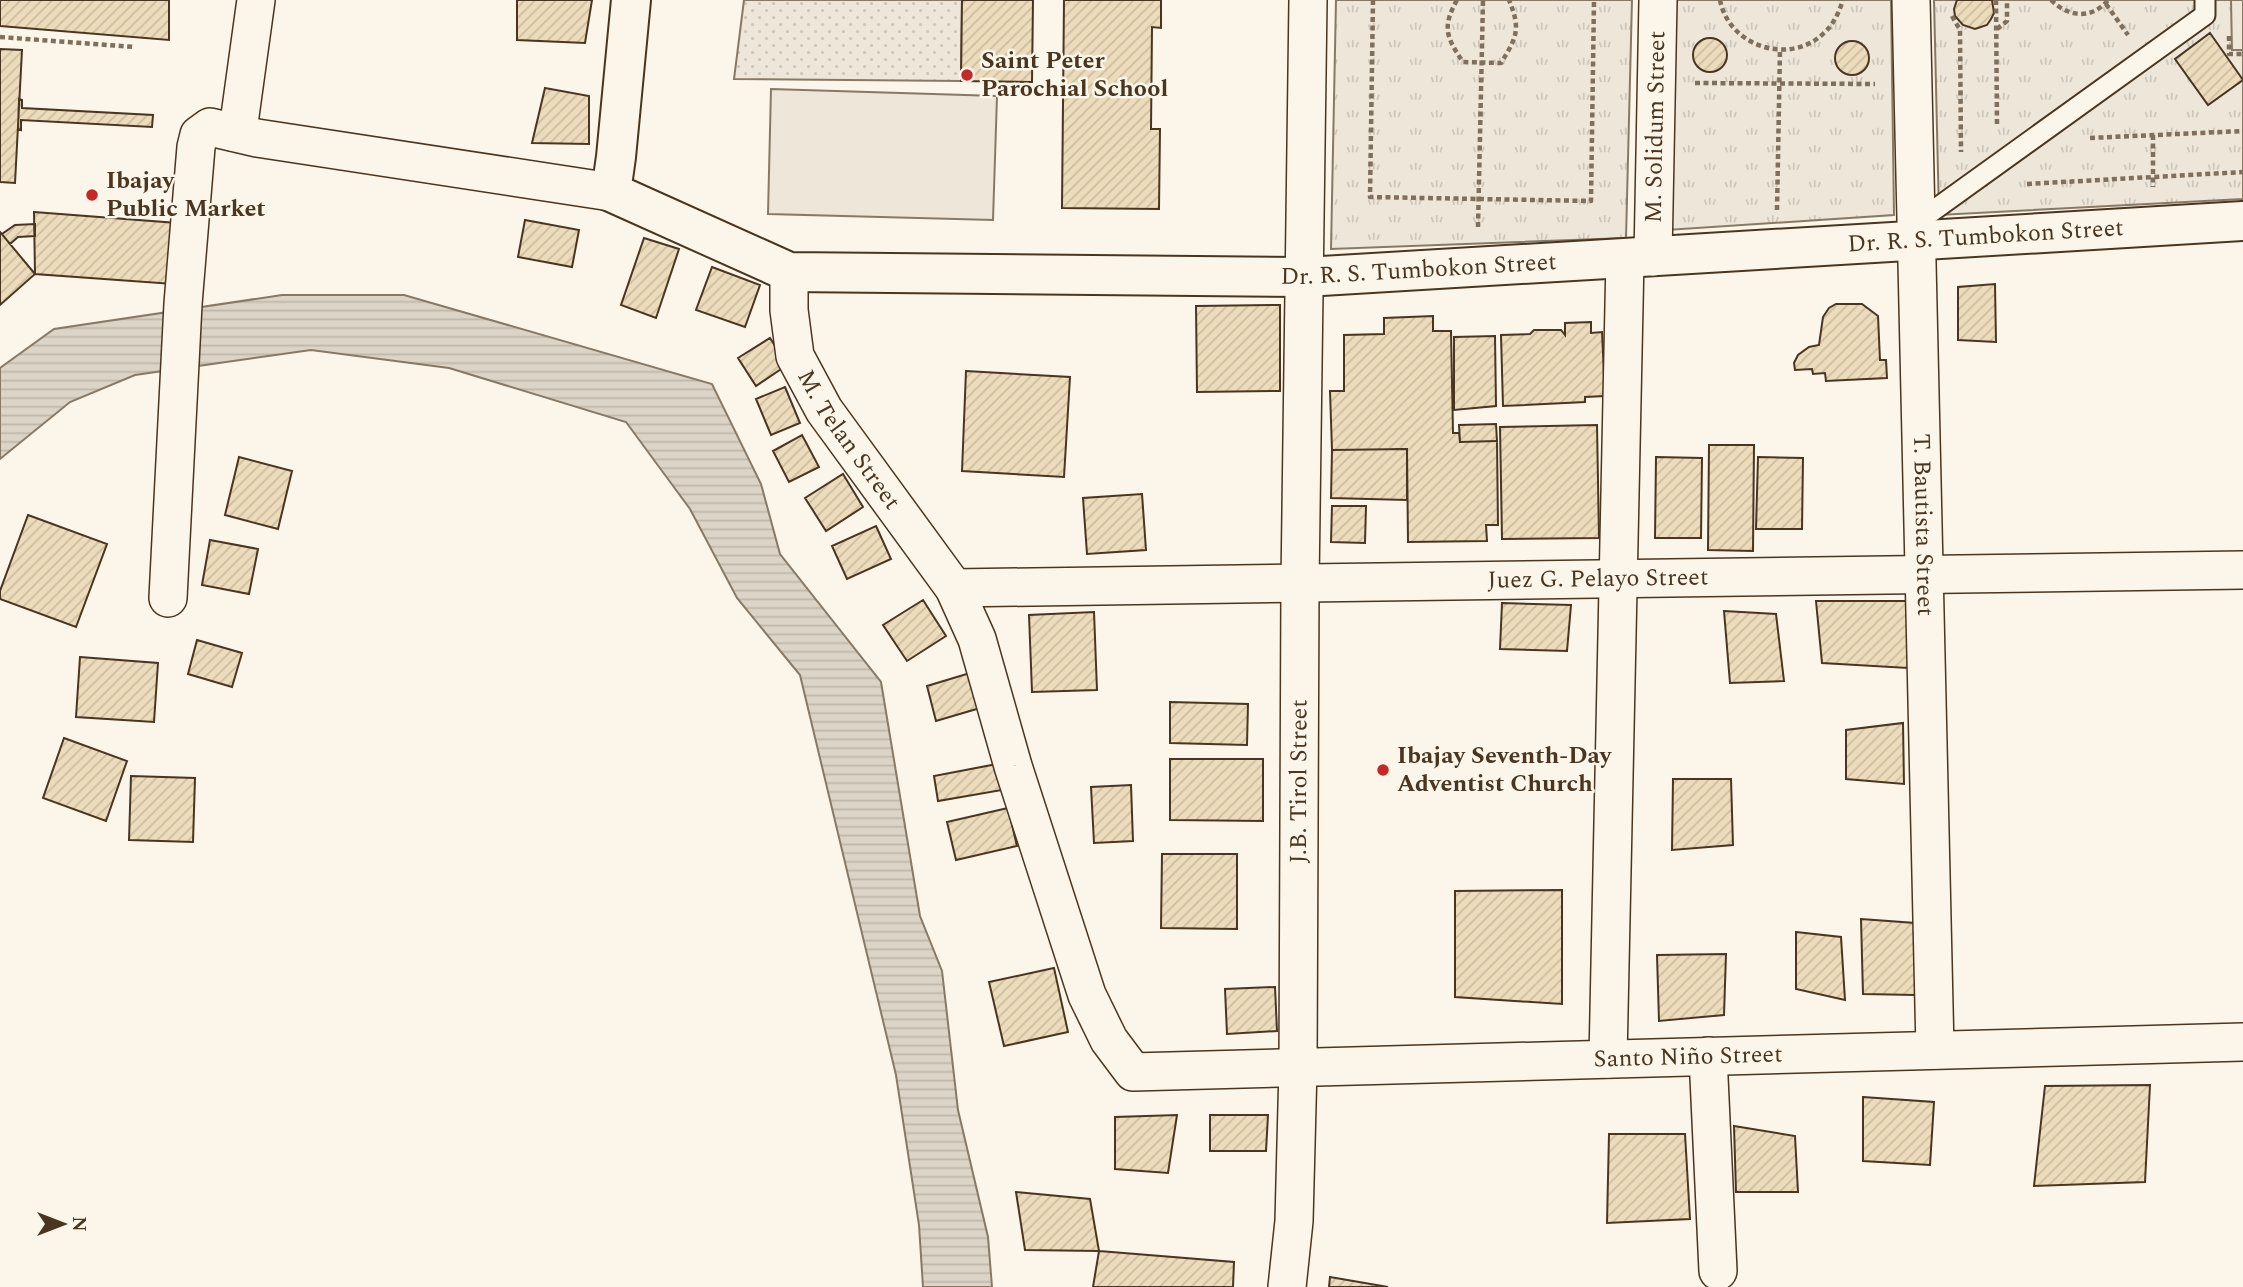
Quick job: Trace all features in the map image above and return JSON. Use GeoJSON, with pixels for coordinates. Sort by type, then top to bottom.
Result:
{"type":"FeatureCollection","features":[{"type":"Feature","properties":{"kind":"street"},"geometry":{"type":"LineString","coordinates":[[233,132],[239,123],[256,0]]}},
{"type":"Feature","properties":{"kind":"street"},"geometry":{"type":"LineString","coordinates":[[168,598],[183,304],[199,135],[210,127],[257,138],[611,192],[631,0]]}},
{"type":"Feature","properties":{"kind":"street","name":"J.B. Tirol Street"},"geometry":{"type":"LineString","coordinates":[[1287,1287],[1294,1221],[1297,1067],[1308,0]]}},
{"type":"Feature","properties":{"kind":"street","name":"M. Solidum Street"},"geometry":{"type":"LineString","coordinates":[[1608,1059],[1618,579],[1658,0]]}},
{"type":"Feature","properties":{"kind":"street","name":"T. Bautista Street"},"geometry":{"type":"LineString","coordinates":[[1911,0],[1935,1050]]}},
{"type":"Feature","properties":{"kind":"street","name":"Dr. R. S. Tumbokon Street"},"geometry":{"type":"LineString","coordinates":[[611,192],[789,272],[1305,277],[1777,249],[1916,232],[2243,221]]}},
{"type":"Feature","properties":{"kind":"street","name":"M. Telan Street"},"geometry":{"type":"LineString","coordinates":[[789,272],[789,310],[796,356],[818,400],[954,588],[978,639],[1013,766],[1087,995],[1109,1040],[1133,1072]]}},
{"type":"Feature","properties":{"kind":"street","name":"Juez G. Pelayo Street"},"geometry":{"type":"LineString","coordinates":[[954,588],[2243,570]]}},
{"type":"Feature","properties":{"kind":"street","name":"Santo Niño Street"},"geometry":{"type":"LineString","coordinates":[[1133,1072],[2243,1042]]}},
{"type":"Feature","properties":{"kind":"street"},"geometry":{"type":"LineString","coordinates":[[1708,1056],[1718,1271]]}},
{"type":"Feature","properties":{"kind":"lane"},"geometry":{"type":"LineString","coordinates":[[1916,232],[1962,190],[2206,15],[2206,0]]}},
{"type":"Feature","properties":{"kind":"path"},"geometry":{"type":"LineString","coordinates":[[1373,0],[1370,197],[1591,201],[1594,0]]}},
{"type":"Feature","properties":{"kind":"path"},"geometry":{"type":"LineString","coordinates":[[1457,0],[1447,21],[1451,45],[1463,62],[1482,63],[1501,63],[1515,40],[1516,18],[1510,0]]}},
{"type":"Feature","properties":{"kind":"path"},"geometry":{"type":"LineString","coordinates":[[1478,267],[1483,0]]}},
{"type":"Feature","properties":{"kind":"path"},"geometry":{"type":"LineString","coordinates":[[1720,0],[1721,8],[1732,27],[1747,40],[1780,50],[1807,45],[1824,33],[1837,17],[1843,0]]}},
{"type":"Feature","properties":{"kind":"path"},"geometry":{"type":"LineString","coordinates":[[1996,0],[1997,142],[2243,131]]}},
{"type":"Feature","properties":{"kind":"path"},"geometry":{"type":"LineString","coordinates":[[1996,29],[2007,21],[2007,0]]}},
{"type":"Feature","properties":{"kind":"path"},"geometry":{"type":"LineString","coordinates":[[2051,0],[2071,14],[2084,15],[2096,11],[2108,0]]}},
{"type":"Feature","properties":{"kind":"path"},"geometry":{"type":"LineString","coordinates":[[1952,17],[1960,30],[1962,190],[1986,186],[2243,172]]}},
{"type":"Feature","properties":{"kind":"path"},"geometry":{"type":"LineString","coordinates":[[0,37],[135,47]]}},
{"type":"Feature","properties":{"kind":"path"},"geometry":{"type":"LineString","coordinates":[[1777,249],[1780,50]]}},
{"type":"Feature","properties":{"kind":"path"},"geometry":{"type":"LineString","coordinates":[[1682,83],[1879,84]]}},
{"type":"Feature","properties":{"kind":"path"},"geometry":{"type":"LineString","coordinates":[[2153,135],[2154,226]]}},
{"type":"Feature","properties":{"kind":"green space"},"geometry":{"type":"Polygon","coordinates":[[[744,0],[962,0],[961,81],[734,79],[744,0]]]}},
{"type":"Feature","properties":{"kind":"green space"},"geometry":{"type":"Polygon","coordinates":[[[1336,0],[1632,0],[1626,238],[1331,249],[1336,0]]]}},
{"type":"Feature","properties":{"kind":"green space"},"geometry":{"type":"Polygon","coordinates":[[[1673,0],[1891,0],[1894,215],[1667,230],[1673,0]]]}},
{"type":"Feature","properties":{"kind":"green space"},"geometry":{"type":"Polygon","coordinates":[[[1934,0],[2243,0],[2243,199],[1939,215],[1934,0]]]}},
{"type":"Feature","properties":{"kind":"green space"},"geometry":{"type":"Polygon","coordinates":[[[2231,0],[2243,0],[2243,50],[2232,50],[2231,0]]]}},
{"type":"Feature","properties":{"kind":"green space"},"geometry":{"type":"Polygon","coordinates":[[[771,89],[997,96],[993,220],[768,214],[771,89]]]}},
{"type":"Feature","properties":{"kind":"shaded area"},"geometry":{"type":"Polygon","coordinates":[[[282,295],[404,295],[712,384],[761,484],[780,554],[881,682],[920,916],[942,971],[958,1110],[988,1237],[992,1287],[923,1287],[919,1225],[896,1075],[800,675],[737,598],[690,509],[626,422],[449,368],[311,350],[135,375],[70,402],[0,459],[0,368],[54,329],[282,295]]]}},
{"type":"Feature","properties":{"kind":"building"},"geometry":{"type":"Polygon","coordinates":[[[0,0],[169,0],[169,40],[0,26],[0,0]]]}},
{"type":"Feature","properties":{"kind":"building"},"geometry":{"type":"Polygon","coordinates":[[[517,0],[592,0],[585,43],[517,40],[517,0]]]}},
{"type":"Feature","properties":{"kind":"building"},"geometry":{"type":"Polygon","coordinates":[[[962,0],[1033,0],[1032,82],[961,81],[962,0]]]}},
{"type":"Feature","properties":{"kind":"building"},"geometry":{"type":"Polygon","coordinates":[[[1064,0],[1161,0],[1161,28],[1152,27],[1151,129],[1160,129],[1159,209],[1062,208],[1064,0]]]}},
{"type":"Feature","properties":{"kind":"building"},"geometry":{"type":"Polygon","coordinates":[[[1957,0],[1992,0],[1994,13],[1987,25],[1975,29],[1963,25],[1955,16],[1957,0]]]}},
{"type":"Feature","properties":{"kind":"building"},"geometry":{"type":"Polygon","coordinates":[[[2210,33],[2243,80],[2208,105],[2175,59],[2210,33]]]}},
{"type":"Feature","properties":{"kind":"building"},"geometry":{"type":"Polygon","coordinates":[[[1710,38],[1722,43],[1727,55],[1722,67],[1710,72],[1698,67],[1693,55],[1698,43],[1710,38]]]}},
{"type":"Feature","properties":{"kind":"building"},"geometry":{"type":"Polygon","coordinates":[[[1852,41],[1864,46],[1869,58],[1864,70],[1852,75],[1840,70],[1835,58],[1840,46],[1852,41]]]}},
{"type":"Feature","properties":{"kind":"building"},"geometry":{"type":"Polygon","coordinates":[[[0,49],[22,50],[15,183],[0,182],[0,49]]]}},
{"type":"Feature","properties":{"kind":"building"},"geometry":{"type":"Polygon","coordinates":[[[545,88],[589,96],[589,144],[532,143],[545,88]]]}},
{"type":"Feature","properties":{"kind":"building"},"geometry":{"type":"Polygon","coordinates":[[[19,99],[22,100],[22,108],[153,115],[152,127],[21,120],[21,130],[18,129],[19,99]]]}},
{"type":"Feature","properties":{"kind":"building"},"geometry":{"type":"Polygon","coordinates":[[[34,212],[177,223],[173,284],[35,274],[34,212]]]}},
{"type":"Feature","properties":{"kind":"building"},"geometry":{"type":"Polygon","coordinates":[[[525,220],[579,230],[572,267],[518,257],[525,220]]]}},
{"type":"Feature","properties":{"kind":"building"},"geometry":{"type":"Polygon","coordinates":[[[35,224],[35,236],[18,237],[10,244],[2,234],[15,225],[35,224]]]}},
{"type":"Feature","properties":{"kind":"building"},"geometry":{"type":"Polygon","coordinates":[[[0,232],[35,274],[0,305],[0,232]]]}},
{"type":"Feature","properties":{"kind":"building"},"geometry":{"type":"Polygon","coordinates":[[[644,238],[679,249],[656,318],[621,305],[644,238]]]}},
{"type":"Feature","properties":{"kind":"building"},"geometry":{"type":"Polygon","coordinates":[[[712,267],[760,285],[745,327],[696,310],[712,267]]]}},
{"type":"Feature","properties":{"kind":"building"},"geometry":{"type":"Polygon","coordinates":[[[1995,284],[1996,342],[1958,340],[1958,287],[1995,284]]]}},
{"type":"Feature","properties":{"kind":"building"},"geometry":{"type":"Polygon","coordinates":[[[1836,304],[1862,304],[1878,316],[1880,360],[1886,360],[1887,378],[1826,381],[1825,373],[1813,374],[1812,369],[1795,370],[1794,363],[1798,355],[1809,347],[1819,345],[1823,317],[1829,308],[1836,304]]]}},
{"type":"Feature","properties":{"kind":"building"},"geometry":{"type":"Polygon","coordinates":[[[1280,305],[1280,391],[1197,392],[1196,306],[1280,305]]]}},
{"type":"Feature","properties":{"kind":"building"},"geometry":{"type":"Polygon","coordinates":[[[1433,316],[1433,331],[1451,331],[1453,433],[1459,433],[1460,442],[1497,441],[1498,525],[1486,525],[1487,541],[1408,542],[1407,449],[1332,450],[1330,391],[1344,391],[1344,335],[1384,334],[1384,318],[1433,316]]]}},
{"type":"Feature","properties":{"kind":"building"},"geometry":{"type":"Polygon","coordinates":[[[1591,322],[1591,333],[1602,332],[1605,396],[1585,397],[1585,402],[1503,406],[1501,335],[1530,334],[1534,330],[1561,330],[1565,335],[1565,323],[1591,322]]]}},
{"type":"Feature","properties":{"kind":"building"},"geometry":{"type":"Polygon","coordinates":[[[1495,336],[1496,406],[1454,410],[1454,337],[1495,336]]]}},
{"type":"Feature","properties":{"kind":"building"},"geometry":{"type":"Polygon","coordinates":[[[770,338],[787,365],[756,386],[738,358],[770,338]]]}},
{"type":"Feature","properties":{"kind":"building"},"geometry":{"type":"Polygon","coordinates":[[[966,371],[1070,377],[1064,477],[962,471],[966,371]]]}},
{"type":"Feature","properties":{"kind":"building"},"geometry":{"type":"Polygon","coordinates":[[[785,387],[800,423],[771,435],[756,399],[785,387]]]}},
{"type":"Feature","properties":{"kind":"building"},"geometry":{"type":"Polygon","coordinates":[[[1496,424],[1497,441],[1460,442],[1459,425],[1496,424]]]}},
{"type":"Feature","properties":{"kind":"building"},"geometry":{"type":"Polygon","coordinates":[[[1597,425],[1599,538],[1502,539],[1500,427],[1597,425]]]}},
{"type":"Feature","properties":{"kind":"building"},"geometry":{"type":"Polygon","coordinates":[[[802,435],[819,467],[789,482],[773,451],[802,435]]]}},
{"type":"Feature","properties":{"kind":"building"},"geometry":{"type":"Polygon","coordinates":[[[1709,445],[1754,445],[1753,551],[1708,550],[1709,445]]]}},
{"type":"Feature","properties":{"kind":"building"},"geometry":{"type":"Polygon","coordinates":[[[1407,449],[1407,500],[1331,498],[1332,450],[1407,449]]]}},
{"type":"Feature","properties":{"kind":"building"},"geometry":{"type":"Polygon","coordinates":[[[239,457],[292,471],[278,529],[225,515],[239,457]]]}},
{"type":"Feature","properties":{"kind":"building"},"geometry":{"type":"Polygon","coordinates":[[[1656,457],[1702,458],[1701,538],[1655,538],[1656,457]]]}},
{"type":"Feature","properties":{"kind":"building"},"geometry":{"type":"Polygon","coordinates":[[[1758,457],[1803,458],[1802,529],[1756,529],[1758,457]]]}},
{"type":"Feature","properties":{"kind":"building"},"geometry":{"type":"Polygon","coordinates":[[[843,474],[863,507],[826,531],[805,498],[843,474]]]}},
{"type":"Feature","properties":{"kind":"building"},"geometry":{"type":"Polygon","coordinates":[[[1142,494],[1146,550],[1087,554],[1083,498],[1142,494]]]}},
{"type":"Feature","properties":{"kind":"building"},"geometry":{"type":"Polygon","coordinates":[[[1332,506],[1366,506],[1365,543],[1331,542],[1332,506]]]}},
{"type":"Feature","properties":{"kind":"building"},"geometry":{"type":"Polygon","coordinates":[[[28,515],[107,544],[76,627],[0,599],[0,591],[28,515]]]}},
{"type":"Feature","properties":{"kind":"building"},"geometry":{"type":"Polygon","coordinates":[[[876,526],[891,559],[847,579],[832,546],[876,526]]]}},
{"type":"Feature","properties":{"kind":"building"},"geometry":{"type":"Polygon","coordinates":[[[210,540],[258,549],[249,594],[202,585],[210,540]]]}},
{"type":"Feature","properties":{"kind":"building"},"geometry":{"type":"Polygon","coordinates":[[[923,600],[946,636],[907,661],[883,625],[923,600]]]}},
{"type":"Feature","properties":{"kind":"building"},"geometry":{"type":"Polygon","coordinates":[[[1816,601],[1908,601],[1908,668],[1822,663],[1816,601]]]}},
{"type":"Feature","properties":{"kind":"building"},"geometry":{"type":"Polygon","coordinates":[[[1502,603],[1571,605],[1567,651],[1500,649],[1502,603]]]}},
{"type":"Feature","properties":{"kind":"building"},"geometry":{"type":"Polygon","coordinates":[[[1724,611],[1776,614],[1784,681],[1730,683],[1724,611]]]}},
{"type":"Feature","properties":{"kind":"building"},"geometry":{"type":"Polygon","coordinates":[[[1094,612],[1097,690],[1032,692],[1029,615],[1094,612]]]}},
{"type":"Feature","properties":{"kind":"building"},"geometry":{"type":"Polygon","coordinates":[[[197,640],[242,653],[232,687],[188,674],[197,640]]]}},
{"type":"Feature","properties":{"kind":"building"},"geometry":{"type":"Polygon","coordinates":[[[80,657],[158,663],[154,722],[76,717],[80,657]]]}},
{"type":"Feature","properties":{"kind":"building"},"geometry":{"type":"Polygon","coordinates":[[[970,673],[980,708],[936,721],[927,686],[970,673]]]}},
{"type":"Feature","properties":{"kind":"building"},"geometry":{"type":"Polygon","coordinates":[[[1170,702],[1248,704],[1247,745],[1170,743],[1170,702]]]}},
{"type":"Feature","properties":{"kind":"building"},"geometry":{"type":"Polygon","coordinates":[[[1903,723],[1904,784],[1846,779],[1846,730],[1903,723]]]}},
{"type":"Feature","properties":{"kind":"building"},"geometry":{"type":"Polygon","coordinates":[[[64,738],[127,761],[106,821],[43,798],[64,738]]]}},
{"type":"Feature","properties":{"kind":"building"},"geometry":{"type":"Polygon","coordinates":[[[1170,759],[1263,759],[1263,821],[1170,820],[1170,759]]]}},
{"type":"Feature","properties":{"kind":"building"},"geometry":{"type":"Polygon","coordinates":[[[997,764],[1002,790],[938,801],[934,776],[997,764]]]}},
{"type":"Feature","properties":{"kind":"building"},"geometry":{"type":"Polygon","coordinates":[[[131,776],[195,778],[193,842],[129,840],[131,776]]]}},
{"type":"Feature","properties":{"kind":"building"},"geometry":{"type":"Polygon","coordinates":[[[1673,779],[1731,779],[1733,845],[1672,850],[1673,779]]]}},
{"type":"Feature","properties":{"kind":"building"},"geometry":{"type":"Polygon","coordinates":[[[1131,785],[1133,841],[1094,843],[1091,787],[1131,785]]]}},
{"type":"Feature","properties":{"kind":"building"},"geometry":{"type":"Polygon","coordinates":[[[1008,808],[1017,846],[956,860],[947,822],[1008,808]]]}},
{"type":"Feature","properties":{"kind":"building"},"geometry":{"type":"Polygon","coordinates":[[[1162,854],[1237,854],[1237,929],[1161,928],[1162,854]]]}},
{"type":"Feature","properties":{"kind":"building"},"geometry":{"type":"Polygon","coordinates":[[[1562,890],[1562,1004],[1455,997],[1455,891],[1562,890]]]}},
{"type":"Feature","properties":{"kind":"building"},"geometry":{"type":"Polygon","coordinates":[[[1861,919],[1915,923],[1915,995],[1863,994],[1861,919]]]}},
{"type":"Feature","properties":{"kind":"building"},"geometry":{"type":"Polygon","coordinates":[[[1796,932],[1841,937],[1845,1000],[1796,989],[1796,932]]]}},
{"type":"Feature","properties":{"kind":"building"},"geometry":{"type":"Polygon","coordinates":[[[1726,954],[1724,1015],[1659,1021],[1657,955],[1726,954]]]}},
{"type":"Feature","properties":{"kind":"building"},"geometry":{"type":"Polygon","coordinates":[[[1054,968],[1068,1032],[1004,1046],[989,982],[1054,968]]]}},
{"type":"Feature","properties":{"kind":"building"},"geometry":{"type":"Polygon","coordinates":[[[1275,987],[1277,1031],[1227,1034],[1225,989],[1275,987]]]}},
{"type":"Feature","properties":{"kind":"building"},"geometry":{"type":"Polygon","coordinates":[[[2150,1085],[2145,1182],[2034,1186],[2045,1086],[2150,1085]]]}},
{"type":"Feature","properties":{"kind":"building"},"geometry":{"type":"Polygon","coordinates":[[[1863,1097],[1934,1102],[1930,1165],[1863,1161],[1863,1097]]]}},
{"type":"Feature","properties":{"kind":"building"},"geometry":{"type":"Polygon","coordinates":[[[1177,1115],[1168,1173],[1115,1169],[1115,1117],[1177,1115]]]}},
{"type":"Feature","properties":{"kind":"building"},"geometry":{"type":"Polygon","coordinates":[[[1210,1115],[1268,1115],[1266,1151],[1210,1151],[1210,1115]]]}},
{"type":"Feature","properties":{"kind":"building"},"geometry":{"type":"Polygon","coordinates":[[[1734,1126],[1795,1136],[1798,1192],[1736,1192],[1734,1126]]]}},
{"type":"Feature","properties":{"kind":"building"},"geometry":{"type":"Polygon","coordinates":[[[1609,1134],[1685,1134],[1690,1219],[1607,1223],[1609,1134]]]}},
{"type":"Feature","properties":{"kind":"building"},"geometry":{"type":"Polygon","coordinates":[[[1016,1192],[1090,1199],[1099,1251],[1025,1250],[1016,1192]]]}},
{"type":"Feature","properties":{"kind":"building"},"geometry":{"type":"Polygon","coordinates":[[[1099,1251],[1234,1262],[1233,1287],[1093,1287],[1099,1251]]]}},
{"type":"Feature","properties":{"kind":"building"},"geometry":{"type":"Polygon","coordinates":[[[1330,1277],[1388,1287],[1329,1287],[1330,1277]]]}},
{"type":"Feature","properties":{"kind":"place","name":"Saint Peter Parochial School"},"geometry":{"type":"Point","coordinates":[967,75]}},
{"type":"Feature","properties":{"kind":"place","name":"Ibajay Public Market"},"geometry":{"type":"Point","coordinates":[92,195]}},
{"type":"Feature","properties":{"kind":"place","name":"Ibajay Seventh-Day Adventist Church"},"geometry":{"type":"Point","coordinates":[1383,770]}}]}
